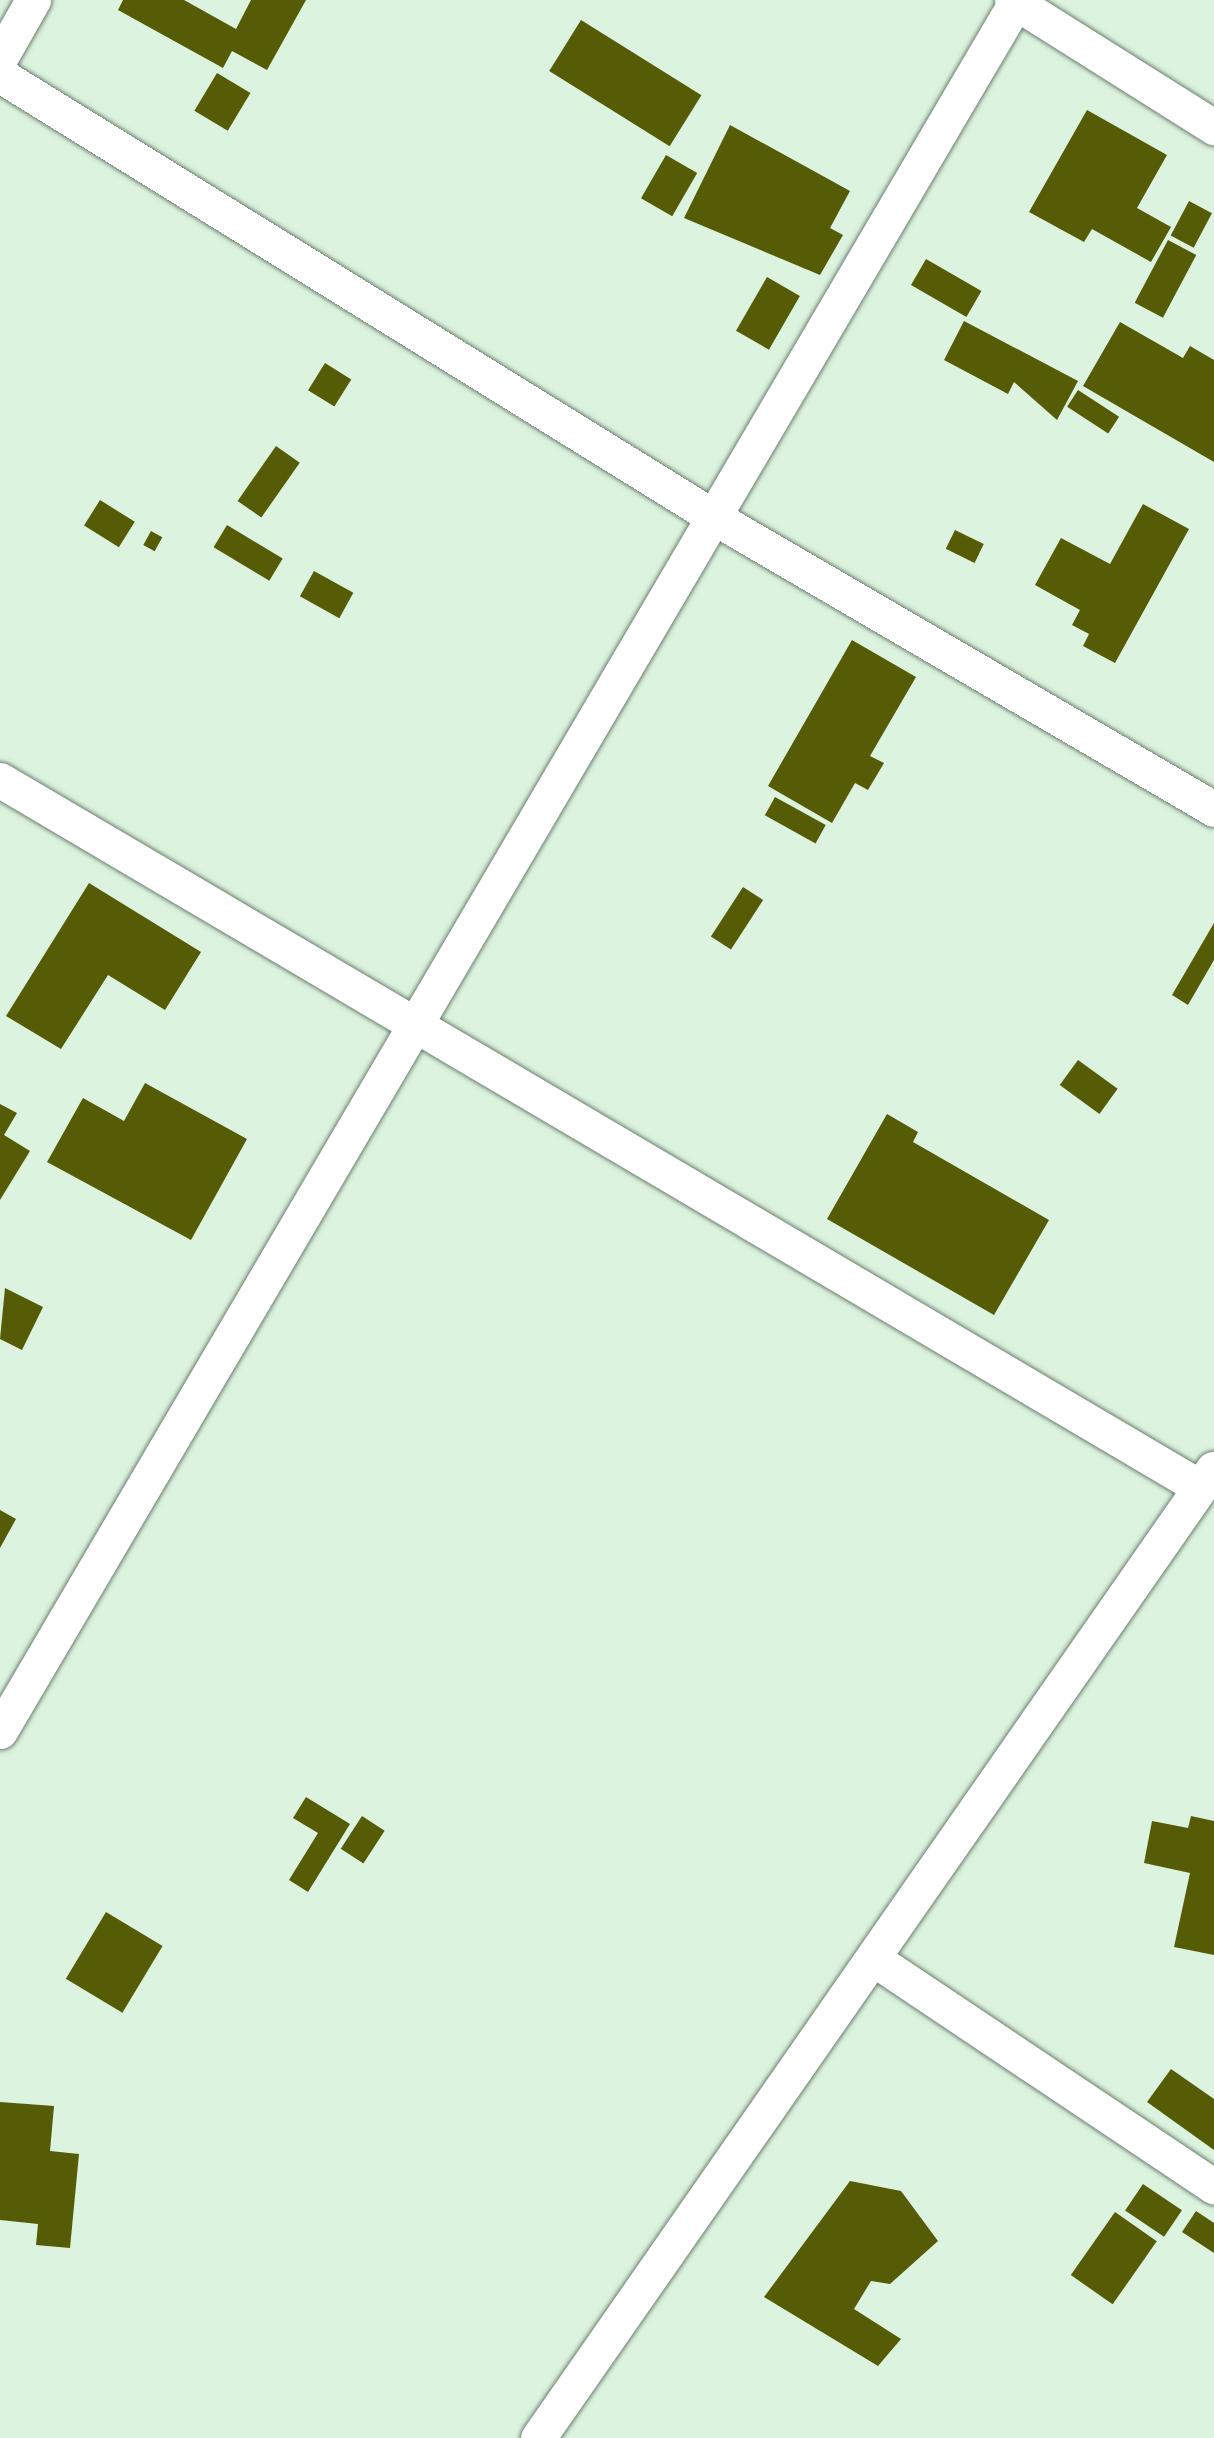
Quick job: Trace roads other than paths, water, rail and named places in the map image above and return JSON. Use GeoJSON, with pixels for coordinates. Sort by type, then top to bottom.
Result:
{"type":"FeatureCollection","features":[{"type":"Feature","properties":{"kind":"street"},"geometry":{"type":"LineString","coordinates":[[0,58],[33,0]]}},
{"type":"Feature","properties":{"kind":"street"},"geometry":{"type":"LineString","coordinates":[[0,1731],[418,1027],[1015,1],[1214,127]]}},
{"type":"Feature","properties":{"kind":"street"},"geometry":{"type":"LineString","coordinates":[[0,76],[712,516],[1214,809]]}},
{"type":"Feature","properties":{"kind":"street"},"geometry":{"type":"LineString","coordinates":[[0,780],[418,1027],[1207,1478],[538,2438]]}},
{"type":"Feature","properties":{"kind":"street"},"geometry":{"type":"LineString","coordinates":[[874,1959],[1214,2187]]}}]}
